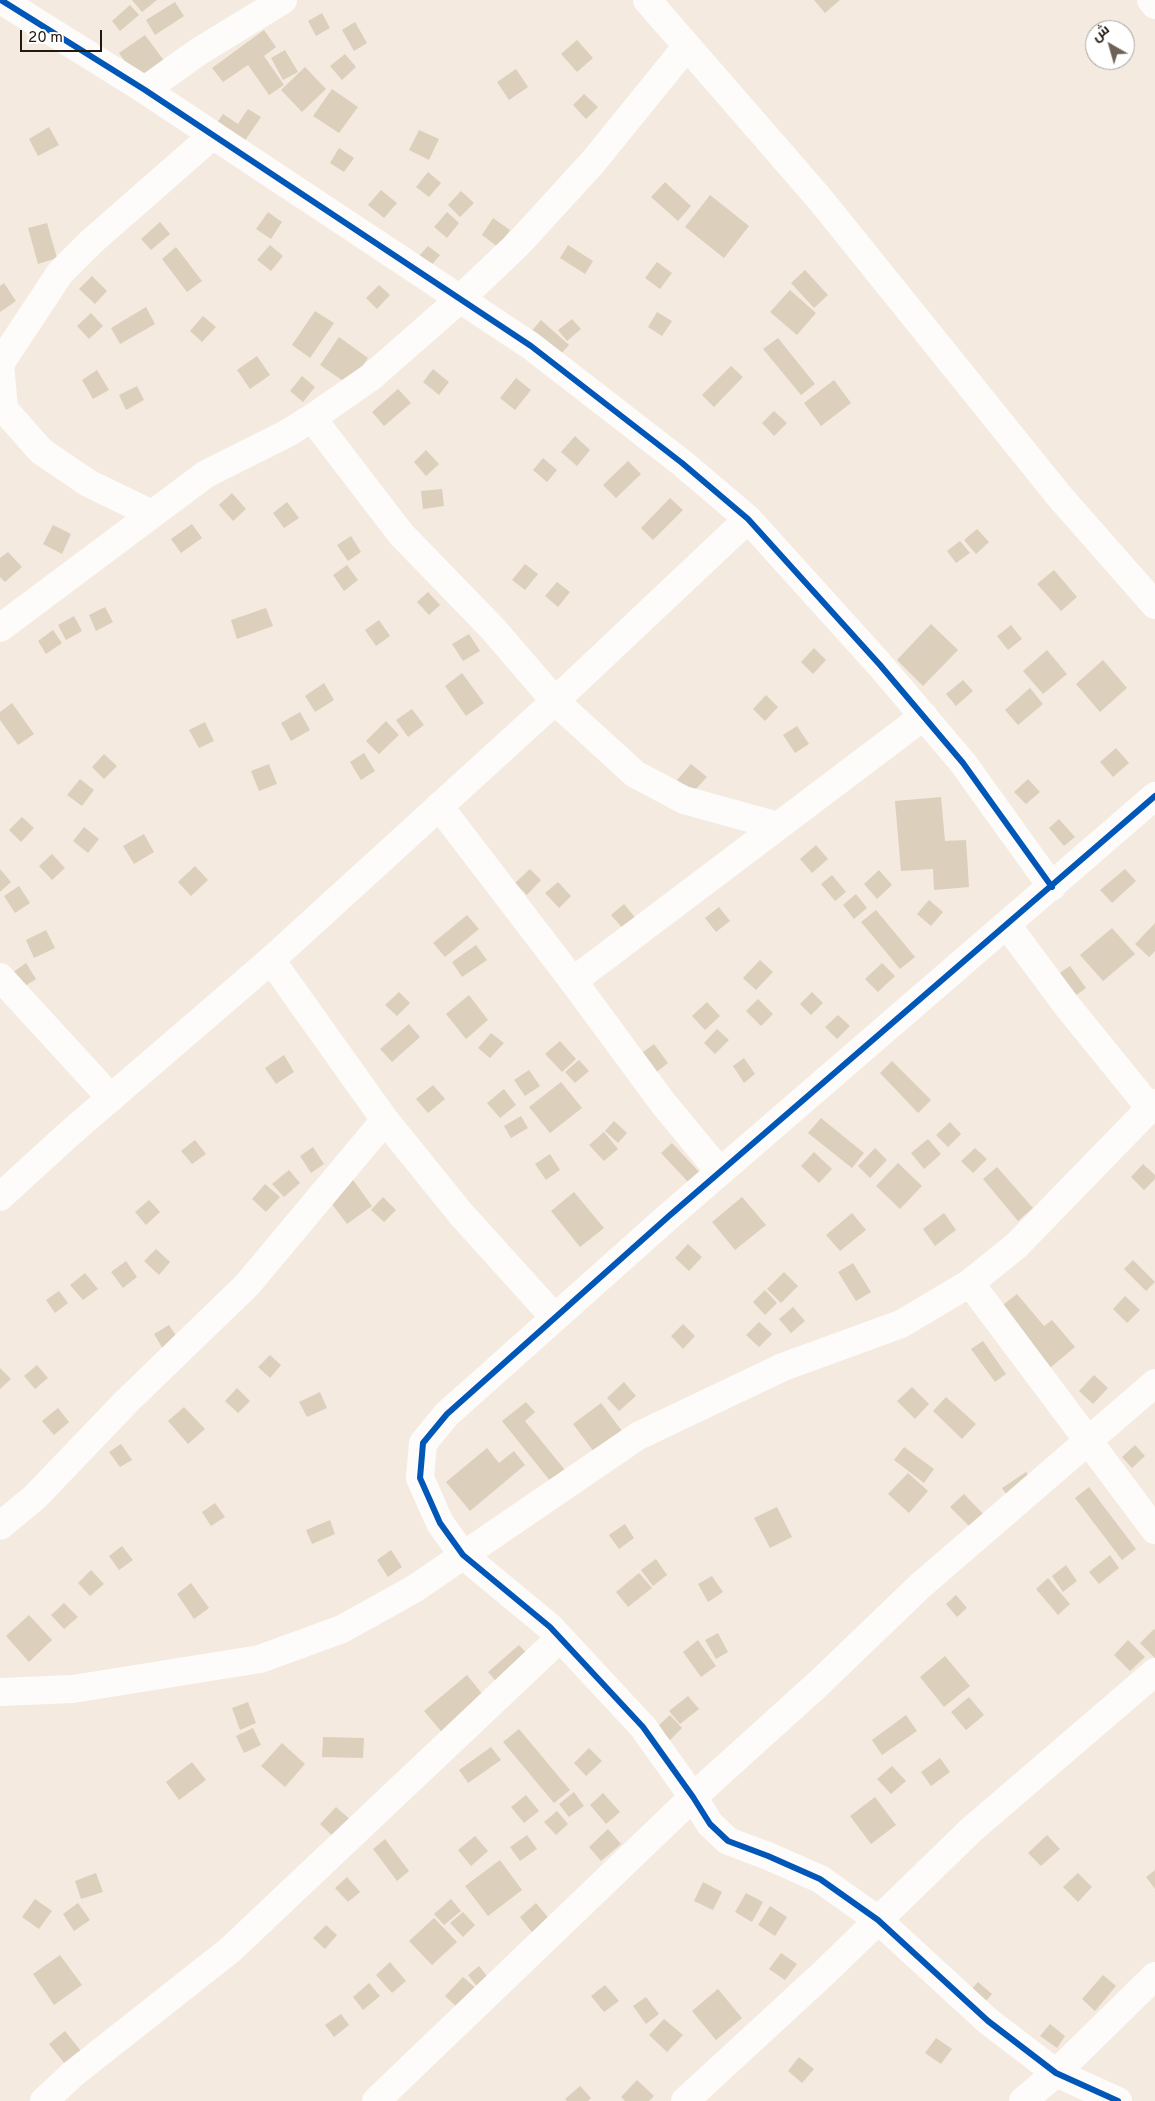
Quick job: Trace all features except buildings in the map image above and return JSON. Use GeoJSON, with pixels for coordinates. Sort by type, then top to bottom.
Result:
{"type":"FeatureCollection","features":[{"type":"Feature","properties":{"kind":"street"},"geometry":{"type":"LineString","coordinates":[[1,0],[146,90],[539,352],[682,463],[748,519],[880,665],[963,763],[1052,887]]}},
{"type":"Feature","properties":{"kind":"street"},"geometry":{"type":"LineString","coordinates":[[146,90],[198,52],[283,0]]}},
{"type":"Feature","properties":{"kind":"street"},"geometry":{"type":"LineString","coordinates":[[647,0],[819,198],[1060,497],[1155,605]]}},
{"type":"Feature","properties":{"kind":"street"},"geometry":{"type":"LineString","coordinates":[[1151,0],[1155,5]]}},
{"type":"Feature","properties":{"kind":"street"},"geometry":{"type":"LineString","coordinates":[[0,628],[206,474],[238,456],[286,434],[371,377],[460,299],[518,244],[593,162],[687,46]]}},
{"type":"Feature","properties":{"kind":"street"},"geometry":{"type":"LineString","coordinates":[[152,514],[88,483],[41,451],[4,409],[0,364],[60,273],[91,242],[213,135]]}},
{"type":"Feature","properties":{"kind":"street"},"geometry":{"type":"LineString","coordinates":[[312,418],[401,534],[493,629],[555,701],[635,774],[684,800],[778,826]]}},
{"type":"Feature","properties":{"kind":"street"},"geometry":{"type":"LineString","coordinates":[[0,1197],[271,960],[555,701],[748,519]]}},
{"type":"Feature","properties":{"kind":"street"},"geometry":{"type":"LineString","coordinates":[[573,981],[924,716]]}},
{"type":"Feature","properties":{"kind":"street"},"geometry":{"type":"LineString","coordinates":[[1118,2101],[1056,2073],[988,2021],[878,1920],[820,1880],[768,1856],[728,1841],[710,1824],[694,1797],[643,1727],[560,1638],[524,1603],[463,1555],[440,1524],[420,1478],[423,1443],[447,1414],[720,1172],[1155,796]]}},
{"type":"Feature","properties":{"kind":"street"},"geometry":{"type":"LineString","coordinates":[[438,806],[573,981],[663,1103],[720,1172]]}},
{"type":"Feature","properties":{"kind":"street"},"geometry":{"type":"LineString","coordinates":[[0,1692],[73,1689],[260,1659],[342,1629],[414,1589],[638,1436],[782,1367],[901,1324],[970,1283],[1017,1245],[1152,1106],[1068,1007],[1007,925]]}},
{"type":"Feature","properties":{"kind":"street"},"geometry":{"type":"LineString","coordinates":[[271,960],[385,1120],[461,1214],[555,1318]]}},
{"type":"Feature","properties":{"kind":"street"},"geometry":{"type":"LineString","coordinates":[[0,977],[111,1098]]}},
{"type":"Feature","properties":{"kind":"street"},"geometry":{"type":"LineString","coordinates":[[0,1526],[35,1497],[126,1401],[247,1284],[385,1120]]}},
{"type":"Feature","properties":{"kind":"street"},"geometry":{"type":"LineString","coordinates":[[970,1283],[1155,1530]]}},
{"type":"Feature","properties":{"kind":"street"},"geometry":{"type":"LineString","coordinates":[[376,2101],[694,1797],[818,1684],[920,1586],[1155,1383]]}},
{"type":"Feature","properties":{"kind":"street"},"geometry":{"type":"LineString","coordinates":[[44,2101],[74,2073],[230,1950],[560,1638]]}},
{"type":"Feature","properties":{"kind":"street"},"geometry":{"type":"LineString","coordinates":[[685,2101],[825,1972],[970,1830],[1155,1672]]}},
{"type":"Feature","properties":{"kind":"street"},"geometry":{"type":"LineString","coordinates":[[1023,2101],[1056,2073],[1155,1976]]}},
{"type":"Feature","properties":{"kind":"cycle path"},"geometry":{"type":"LineString","coordinates":[[1,0],[145,90],[531,346],[682,463],[748,519],[880,665],[963,763],[1052,887]]}},
{"type":"Feature","properties":{"kind":"cycle path"},"geometry":{"type":"LineString","coordinates":[[1118,2101],[1056,2073],[988,2021],[878,1920],[820,1879],[728,1841],[710,1824],[643,1727],[550,1627],[463,1555],[440,1523],[420,1478],[423,1443],[447,1414],[669,1216],[1155,796]]}}]}
